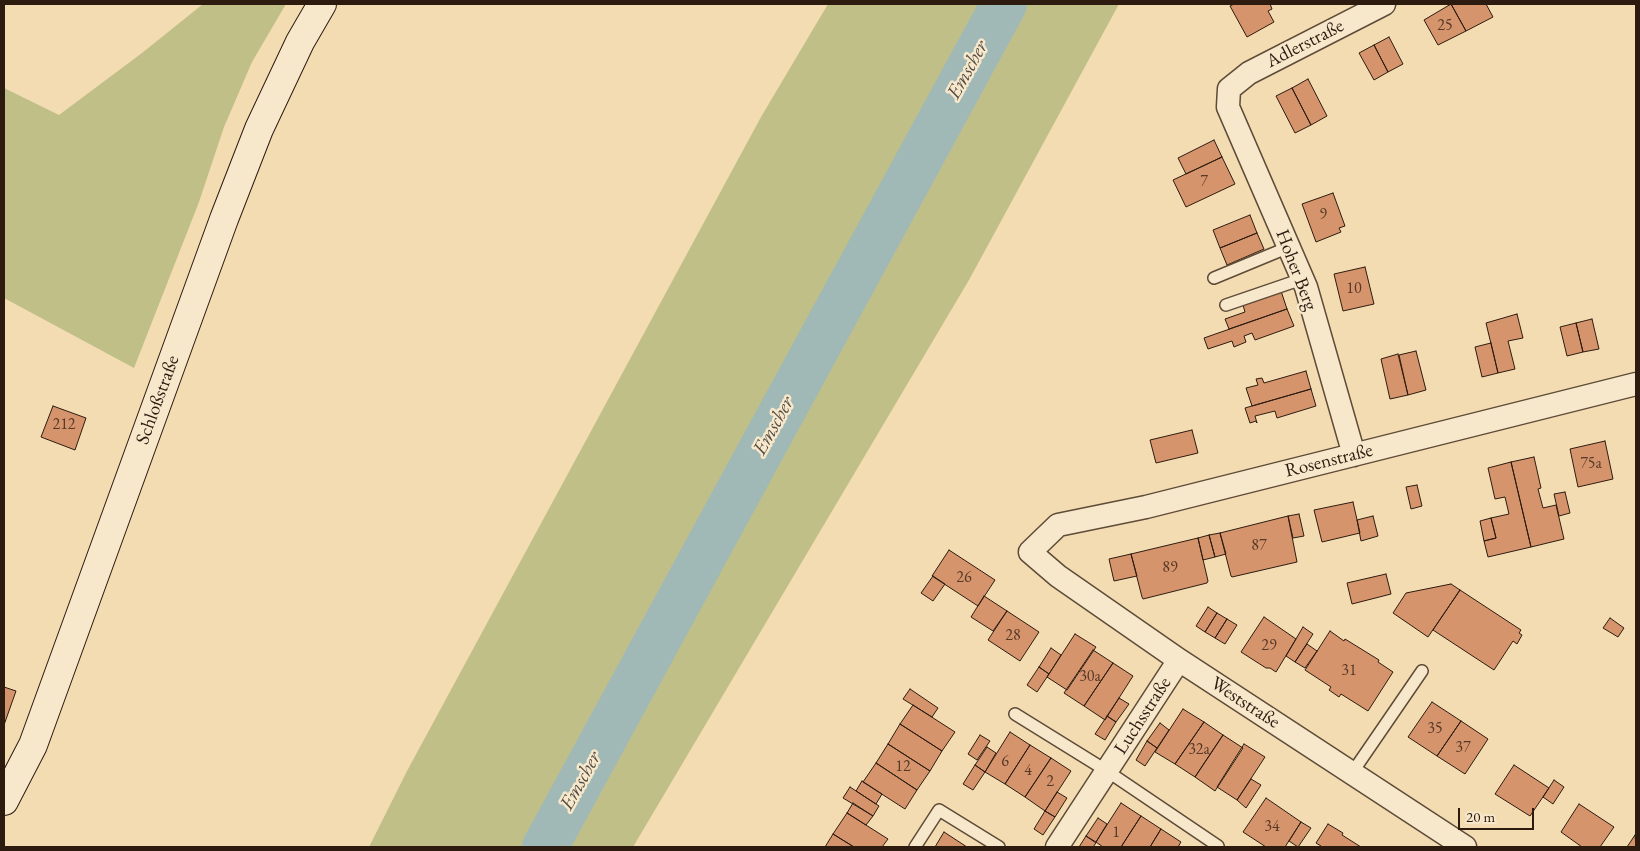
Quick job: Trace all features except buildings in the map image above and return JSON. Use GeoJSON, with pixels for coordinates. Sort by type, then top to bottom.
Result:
{"type":"FeatureCollection","features":[{"type":"Feature","properties":{"kind":"street","name":"Schloßstraße"},"geometry":{"type":"LineString","coordinates":[[4,801],[33,745],[224,219],[259,129],[300,42],[322,4]]}},
{"type":"Feature","properties":{"kind":"street","name":"Adlerstraße"},"geometry":{"type":"LineString","coordinates":[[1229,89],[1248,73],[1384,4]]}},
{"type":"Feature","properties":{"kind":"street","name":"Hoher Berg"},"geometry":{"type":"LineString","coordinates":[[1229,89],[1228,107],[1302,279],[1354,455]]}},
{"type":"Feature","properties":{"kind":"street","name":"Rosenstraße"},"geometry":{"type":"LineString","coordinates":[[1030,552],[1058,525],[1146,507],[1636,384]]}},
{"type":"Feature","properties":{"kind":"street","name":"Weststraße"},"geometry":{"type":"LineString","coordinates":[[1030,552],[1058,576],[1179,660],[1466,847]]}},
{"type":"Feature","properties":{"kind":"street","name":"Luchsstraße"},"geometry":{"type":"LineString","coordinates":[[1057,847],[1179,660]]}},
{"type":"Feature","properties":{"kind":"lane"},"geometry":{"type":"LineString","coordinates":[[1214,278],[1289,247]]}},
{"type":"Feature","properties":{"kind":"lane"},"geometry":{"type":"LineString","coordinates":[[1226,305],[1302,279]]}},
{"type":"Feature","properties":{"kind":"lane"},"geometry":{"type":"LineString","coordinates":[[1352,773],[1422,671]]}},
{"type":"Feature","properties":{"kind":"lane","name":"Luchsstraße"},"geometry":{"type":"LineString","coordinates":[[1015,714],[1107,771],[1218,846]]}},
{"type":"Feature","properties":{"kind":"lane"},"geometry":{"type":"LineString","coordinates":[[915,847],[939,810],[999,847]]}},
{"type":"Feature","properties":{"kind":"shaded area"},"geometry":{"type":"Polygon","coordinates":[[[203,4],[286,4],[252,62],[224,127],[199,202],[134,368],[4,298],[4,88],[59,115],[142,53],[203,4]]]}},
{"type":"Feature","properties":{"kind":"shaded area"},"geometry":{"type":"Polygon","coordinates":[[[828,4],[1119,4],[969,280],[633,847],[369,847],[407,771],[761,117],[828,4]]]}},
{"type":"Feature","properties":{"kind":"waterway","name":"Emscher"},"geometry":{"type":"LineString","coordinates":[[545,847],[1004,4]]}}]}
